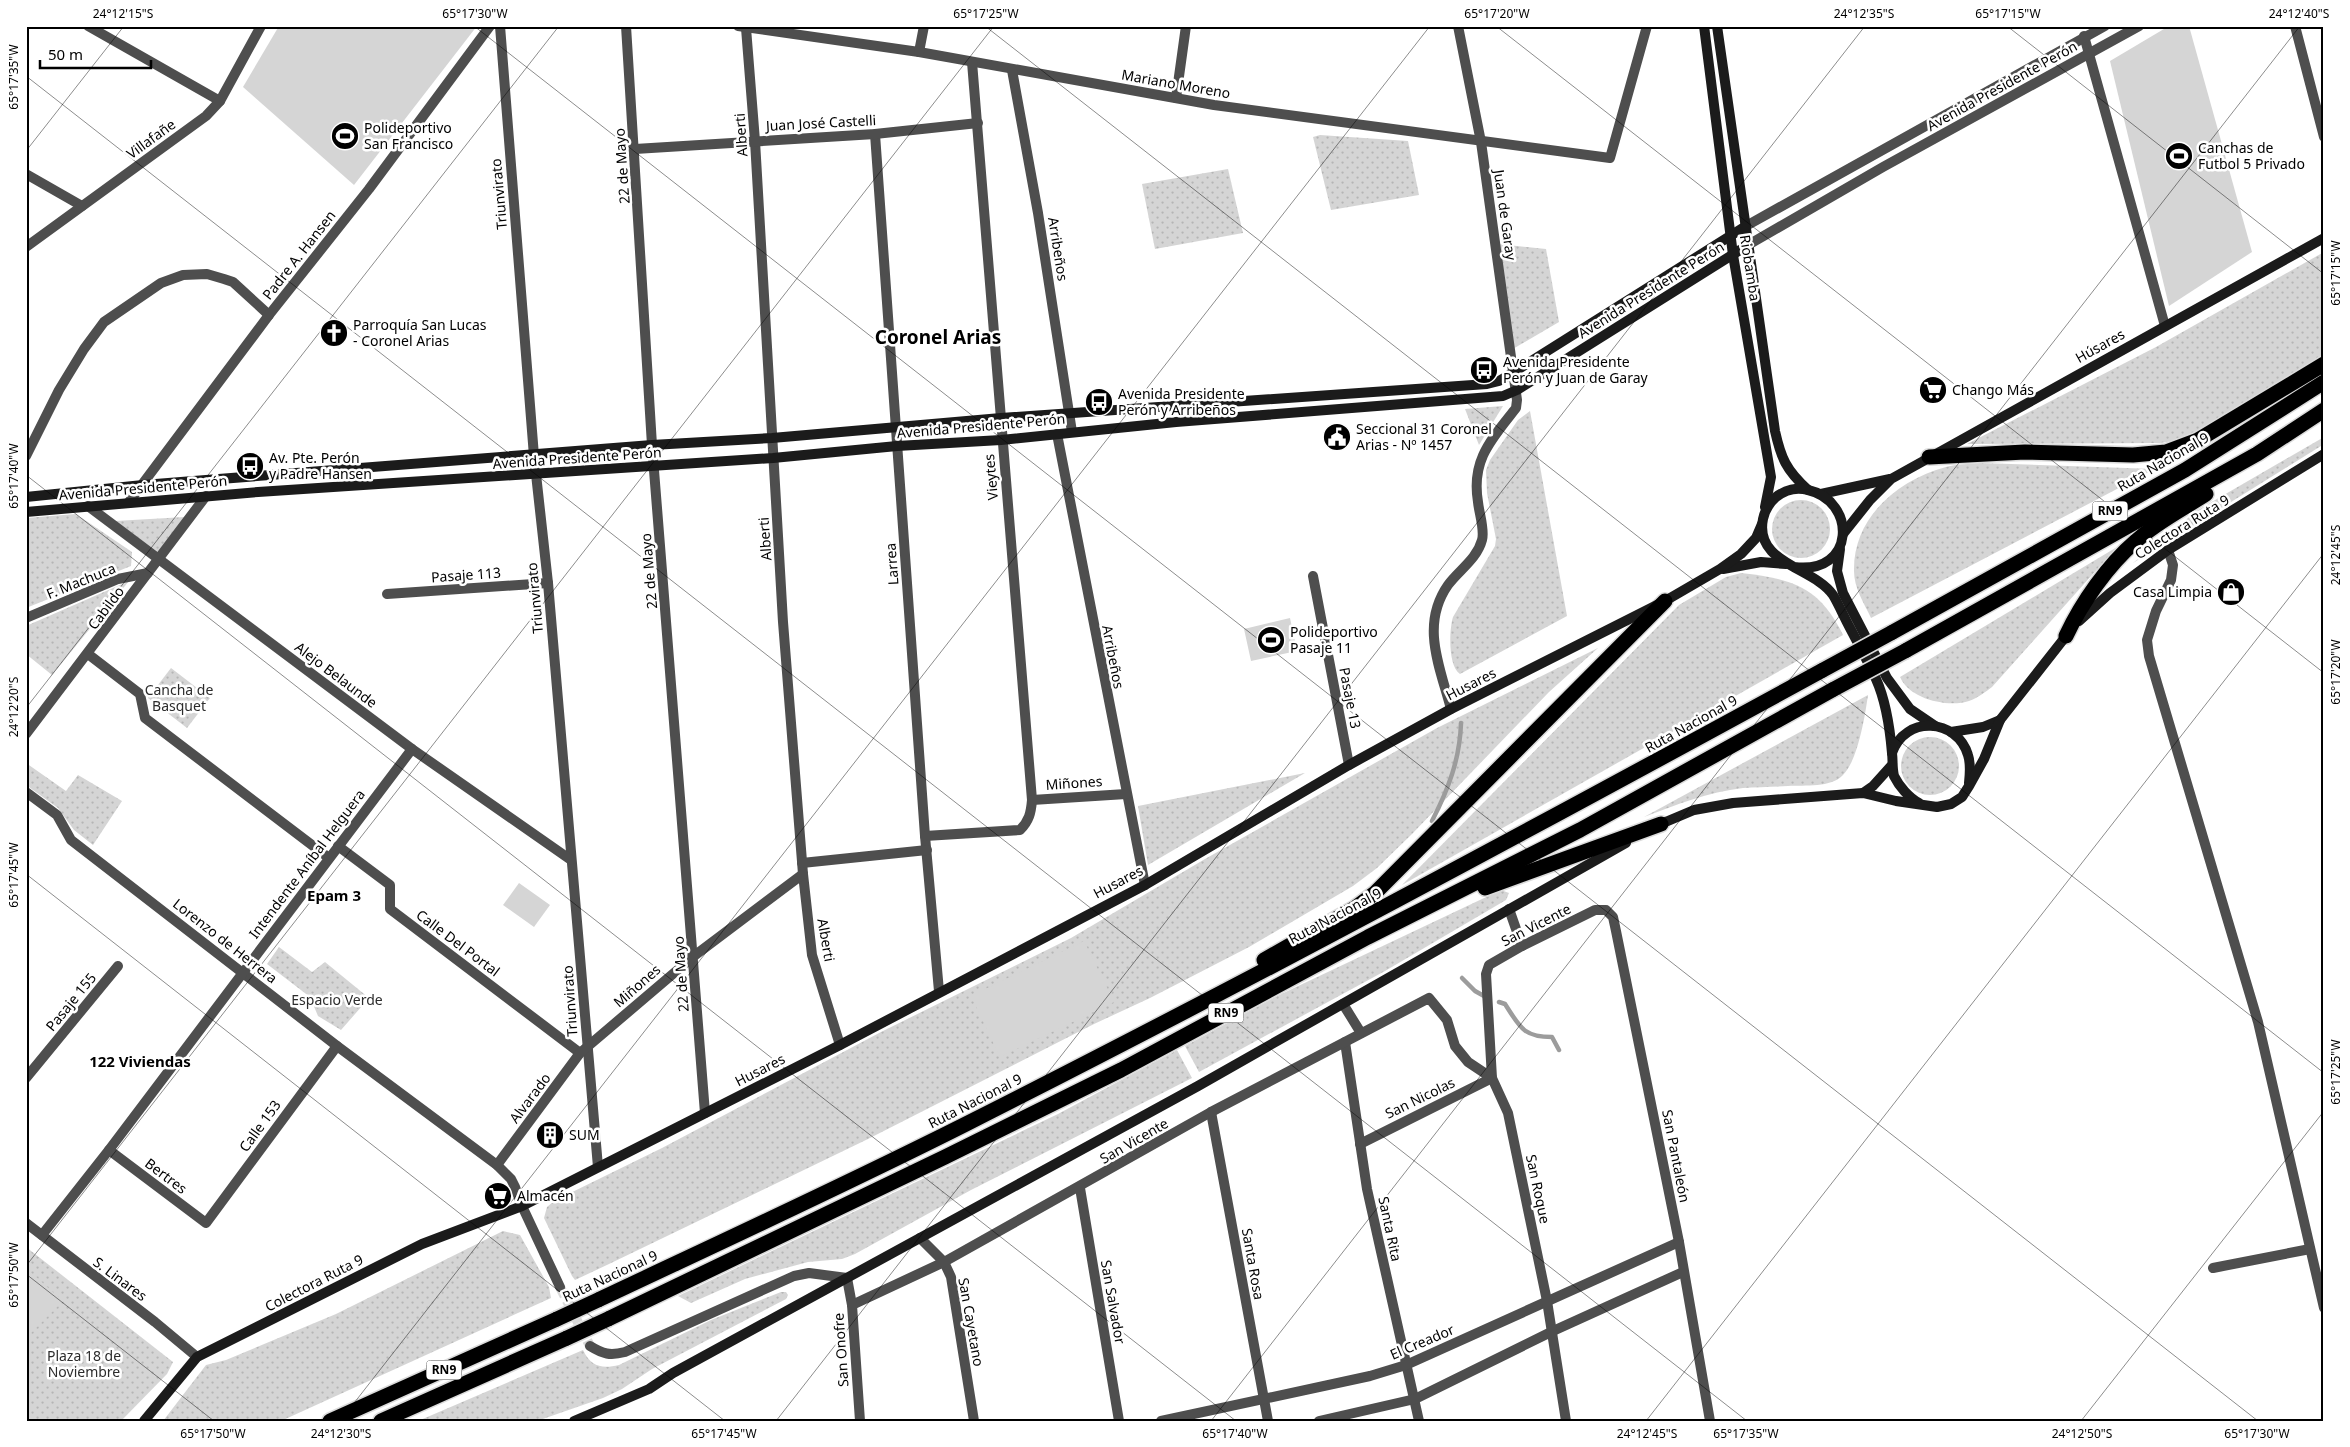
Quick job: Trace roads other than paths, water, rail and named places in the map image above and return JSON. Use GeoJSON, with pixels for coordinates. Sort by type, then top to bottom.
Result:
{"type":"FeatureCollection","features":[{"type":"Feature","properties":{"kind":"highway"},"geometry":{"type":"LineString","coordinates":[[1929,457],[1944,454],[2025,452],[2133,455],[2166,452],[2198,440],[2324,364]]}},
{"type":"Feature","properties":{"kind":"highway","name":"Ruta Nacional 9"},"geometry":{"type":"LineString","coordinates":[[330,1421],[598,1300],[963,1126],[1198,1006],[1404,898],[1891,633],[2185,470],[2324,382]]}},
{"type":"Feature","properties":{"kind":"highway","name":"RN9"},"geometry":{"type":"LineString","coordinates":[[381,1421],[608,1319],[1026,1118],[1121,1070],[1368,936],[1580,830],[2257,454],[2324,410]]}},
{"type":"Feature","properties":{"kind":"highway"},"geometry":{"type":"LineString","coordinates":[[2066,636],[2077,613],[2094,588],[2135,541],[2156,525],[2324,422]]}},
{"type":"Feature","properties":{"kind":"highway"},"geometry":{"type":"LineString","coordinates":[[1198,1006],[1259,963],[1355,908],[1375,894],[1665,601]]}},
{"type":"Feature","properties":{"kind":"highway"},"geometry":{"type":"LineString","coordinates":[[1368,936],[1495,884],[1661,824]]}},
{"type":"Feature","properties":{"kind":"main road","name":"Riobamba"},"geometry":{"type":"LineString","coordinates":[[1704,26],[1730,236],[1771,477],[1764,512]]}},
{"type":"Feature","properties":{"kind":"main road","name":"Riobamba"},"geometry":{"type":"LineString","coordinates":[[1717,26],[1779,450],[1792,475],[1808,490]]}},
{"type":"Feature","properties":{"kind":"main road","name":"Avenida Presidente Perón"},"geometry":{"type":"LineString","coordinates":[[26,497],[143,485],[534,456],[652,445],[772,438],[1001,418],[1487,384],[1499,381],[1514,372],[1746,226]]}},
{"type":"Feature","properties":{"kind":"main road","name":"Húsares"},"geometry":{"type":"LineString","coordinates":[[1891,479],[2324,238]]}},
{"type":"Feature","properties":{"kind":"main road","name":"Avenida Presidente Perón"},"geometry":{"type":"LineString","coordinates":[[26,512],[206,496],[773,458],[1503,396],[1516,390],[1748,245]]}},
{"type":"Feature","properties":{"kind":"main road","name":"Colectora Ruta 9"},"geometry":{"type":"LineString","coordinates":[[2000,720],[2084,615],[2110,592],[2168,550],[2324,454]]}},
{"type":"Feature","properties":{"kind":"main road"},"geometry":{"type":"LineString","coordinates":[[1821,494],[1891,479]]}},
{"type":"Feature","properties":{"kind":"main road"},"geometry":{"type":"LineString","coordinates":[[1843,534],[1870,500],[1891,479]]}},
{"type":"Feature","properties":{"kind":"main road"},"geometry":{"type":"LineString","coordinates":[[1720,569],[1756,538],[1762,524],[1764,512],[1771,501],[1781,493],[1794,489],[1808,490],[1821,494],[1833,505],[1841,518],[1843,534],[1838,571],[1839,582],[1888,678],[1910,709],[1935,726],[1951,732],[1962,742],[1968,755],[1969,786]]}},
{"type":"Feature","properties":{"kind":"main road"},"geometry":{"type":"LineString","coordinates":[[1762,524],[1763,536],[1768,547],[1777,557],[1826,586],[1833,595],[1879,686],[1895,777],[1912,800],[1924,805]]}},
{"type":"Feature","properties":{"kind":"main road"},"geometry":{"type":"LineString","coordinates":[[1720,569],[1761,562],[1808,568],[1821,566],[1832,559],[1840,548]]}},
{"type":"Feature","properties":{"kind":"main road","name":"Husares"},"geometry":{"type":"LineString","coordinates":[[522,1206],[840,1045],[1145,884],[1451,709],[1665,601],[1720,569]]}},
{"type":"Feature","properties":{"kind":"main road"},"geometry":{"type":"LineString","coordinates":[[1951,732],[1978,729],[2000,720]]}},
{"type":"Feature","properties":{"kind":"main road"},"geometry":{"type":"LineString","coordinates":[[574,1421],[649,1389],[673,1373],[1198,1086],[1509,910],[1575,870],[1661,824],[1694,810],[1733,803],[1863,793],[1896,802],[1937,807],[1951,804],[1962,797],[1969,786],[1984,759],[2000,720]]}},
{"type":"Feature","properties":{"kind":"main road"},"geometry":{"type":"LineString","coordinates":[[1892,754],[1902,735],[1912,728],[1935,726]]}},
{"type":"Feature","properties":{"kind":"main road"},"geometry":{"type":"LineString","coordinates":[[1863,793],[1874,786],[1892,765]]}},
{"type":"Feature","properties":{"kind":"main road","name":"Colectora Ruta 9"},"geometry":{"type":"LineString","coordinates":[[144,1421],[196,1358],[422,1244],[522,1206]]}},
{"type":"Feature","properties":{"kind":"street"},"geometry":{"type":"LineString","coordinates":[[88,26],[220,101]]}},
{"type":"Feature","properties":{"kind":"street","name":"Villafañe"},"geometry":{"type":"LineString","coordinates":[[26,247],[206,116],[220,101],[262,26]]}},
{"type":"Feature","properties":{"kind":"street","name":"Padre A. Hansen"},"geometry":{"type":"LineString","coordinates":[[129,502],[269,315],[369,189],[490,26]]}},
{"type":"Feature","properties":{"kind":"street","name":"Triunvirato"},"geometry":{"type":"LineString","coordinates":[[500,26],[534,456],[548,583],[571,860],[583,1051],[598,1167]]}},
{"type":"Feature","properties":{"kind":"street","name":"22 de Mayo"},"geometry":{"type":"LineString","coordinates":[[626,26],[652,445],[694,956],[704,1113]]}},
{"type":"Feature","properties":{"kind":"street"},"geometry":{"type":"LineString","coordinates":[[919,52],[924,26]]}},
{"type":"Feature","properties":{"kind":"street"},"geometry":{"type":"LineString","coordinates":[[1176,98],[1186,26]]}},
{"type":"Feature","properties":{"kind":"street","name":"Juan de Garay"},"geometry":{"type":"LineString","coordinates":[[1451,709],[1434,644],[1432,630],[1435,612],[1448,586],[1478,551],[1483,538],[1476,490],[1476,473],[1482,452],[1516,408],[1514,372],[1481,142],[1458,26]]}},
{"type":"Feature","properties":{"kind":"street","name":"Mariano Moreno"},"geometry":{"type":"LineString","coordinates":[[742,27],[919,52],[1214,105],[1610,158],[1647,26]]}},
{"type":"Feature","properties":{"kind":"street","name":"Avenida Presidente Perón"},"geometry":{"type":"LineString","coordinates":[[1746,226],[2105,26]]}},
{"type":"Feature","properties":{"kind":"street","name":"Avenida Presidente Perón"},"geometry":{"type":"LineString","coordinates":[[1748,245],[1883,167],[2139,26]]}},
{"type":"Feature","properties":{"kind":"street"},"geometry":{"type":"LineString","coordinates":[[2295,26],[2324,137]]}},
{"type":"Feature","properties":{"kind":"street","name":"Alberti"},"geometry":{"type":"LineString","coordinates":[[742,27],[756,141],[773,458],[802,874],[812,955],[840,1045]]}},
{"type":"Feature","properties":{"kind":"street"},"geometry":{"type":"LineString","coordinates":[[2084,36],[2165,326]]}},
{"type":"Feature","properties":{"kind":"street","name":"Vieytes"},"geometry":{"type":"LineString","coordinates":[[972,62],[1001,418],[1001,440],[1032,800]]}},
{"type":"Feature","properties":{"kind":"street","name":"Arribeños"},"geometry":{"type":"LineString","coordinates":[[1012,70],[1038,213],[1072,432]]}},
{"type":"Feature","properties":{"kind":"street","name":"Juan José Castelli"},"geometry":{"type":"LineString","coordinates":[[635,149],[875,134],[978,124]]}},
{"type":"Feature","properties":{"kind":"street","name":"Larrea"},"geometry":{"type":"LineString","coordinates":[[875,134],[925,836],[940,991]]}},
{"type":"Feature","properties":{"kind":"street"},"geometry":{"type":"LineString","coordinates":[[26,174],[82,206]]}},
{"type":"Feature","properties":{"kind":"street"},"geometry":{"type":"LineString","coordinates":[[26,456],[59,390],[84,349],[104,322],[161,283],[184,275],[207,274],[224,279],[233,282],[269,315]]}},
{"type":"Feature","properties":{"kind":"street","name":"Arribeños"},"geometry":{"type":"LineString","coordinates":[[1057,434],[1145,884]]}},
{"type":"Feature","properties":{"kind":"street","name":"Cabildo"},"geometry":{"type":"LineString","coordinates":[[26,734],[206,496]]}},
{"type":"Feature","properties":{"kind":"street","name":"Alejo Belaunde"},"geometry":{"type":"LineString","coordinates":[[88,506],[412,749],[571,860]]}},
{"type":"Feature","properties":{"kind":"street"},"geometry":{"type":"LineString","coordinates":[[2168,550],[2173,565],[2171,580],[2156,611],[2147,640],[2149,656],[2258,1022],[2324,1308]]}},
{"type":"Feature","properties":{"kind":"street","name":"F. Machuca"},"geometry":{"type":"LineString","coordinates":[[26,618],[118,579],[148,574]]}},
{"type":"Feature","properties":{"kind":"street","name":"Pasaje 13"},"geometry":{"type":"LineString","coordinates":[[1313,576],[1349,766]]}},
{"type":"Feature","properties":{"kind":"street","name":"Pasaje 113"},"geometry":{"type":"LineString","coordinates":[[386,594],[548,583]]}},
{"type":"Feature","properties":{"kind":"street"},"geometry":{"type":"LineString","coordinates":[[88,654],[140,694],[145,718],[329,858]]}},
{"type":"Feature","properties":{"kind":"street","name":"Intendente Aníbal Helguera"},"geometry":{"type":"LineString","coordinates":[[42,1235],[109,1150],[242,971],[412,749]]}},
{"type":"Feature","properties":{"kind":"street","name":"Lorenzo de Herrera"},"geometry":{"type":"LineString","coordinates":[[26,792],[57,815],[70,840],[337,1046],[497,1165],[511,1179],[560,1287]]}},
{"type":"Feature","properties":{"kind":"street","name":"Miñones"},"geometry":{"type":"LineString","coordinates":[[925,836],[1020,830],[1026,824],[1031,814],[1032,800],[1126,794]]}},
{"type":"Feature","properties":{"kind":"street","name":"Calle Del Portal"},"geometry":{"type":"LineString","coordinates":[[338,846],[390,885],[390,909],[583,1051]]}},
{"type":"Feature","properties":{"kind":"street"},"geometry":{"type":"LineString","coordinates":[[802,863],[927,850]]}},
{"type":"Feature","properties":{"kind":"street","name":"Miñones"},"geometry":{"type":"LineString","coordinates":[[583,1051],[694,956],[802,874]]}},
{"type":"Feature","properties":{"kind":"street"},"geometry":{"type":"LineString","coordinates":[[1509,910],[1522,946]]}},
{"type":"Feature","properties":{"kind":"street","name":"San Vicente"},"geometry":{"type":"LineString","coordinates":[[1489,965],[1522,946],[1595,910]]}},
{"type":"Feature","properties":{"kind":"street","name":"San Pantaleón"},"geometry":{"type":"LineString","coordinates":[[1595,910],[1606,910],[1613,917],[1615,924],[1679,1242],[1710,1421]]}},
{"type":"Feature","properties":{"kind":"street","name":"San Roque"},"geometry":{"type":"LineString","coordinates":[[1489,965],[1486,974],[1492,1078],[1508,1113],[1553,1331],[1566,1421]]}},
{"type":"Feature","properties":{"kind":"street","name":"Pasaje 155"},"geometry":{"type":"LineString","coordinates":[[26,1078],[118,966]]}},
{"type":"Feature","properties":{"kind":"street","name":"San Vicente"},"geometry":{"type":"LineString","coordinates":[[852,1305],[944,1262],[1080,1188],[1212,1112],[1428,998],[1447,1020],[1455,1046],[1468,1062],[1492,1078]]}},
{"type":"Feature","properties":{"kind":"street"},"geometry":{"type":"LineString","coordinates":[[1343,1004],[1362,1033]]}},
{"type":"Feature","properties":{"kind":"street","name":"Santa Rita"},"geometry":{"type":"LineString","coordinates":[[1344,1042],[1367,1189],[1419,1421]]}},
{"type":"Feature","properties":{"kind":"street","name":"Calle 153"},"geometry":{"type":"LineString","coordinates":[[206,1223],[337,1046]]}},
{"type":"Feature","properties":{"kind":"street","name":"Alvarado"},"geometry":{"type":"LineString","coordinates":[[497,1165],[583,1051]]}},
{"type":"Feature","properties":{"kind":"street","name":"San Nicolas"},"geometry":{"type":"LineString","coordinates":[[1360,1144],[1492,1078]]}},
{"type":"Feature","properties":{"kind":"street","name":"Santa Rosa"},"geometry":{"type":"LineString","coordinates":[[1212,1112],[1268,1421]]}},
{"type":"Feature","properties":{"kind":"street","name":"Bertres"},"geometry":{"type":"LineString","coordinates":[[109,1150],[206,1223]]}},
{"type":"Feature","properties":{"kind":"street","name":"San Salvador"},"geometry":{"type":"LineString","coordinates":[[1080,1188],[1119,1421]]}},
{"type":"Feature","properties":{"kind":"street","name":"S. Linares"},"geometry":{"type":"LineString","coordinates":[[26,1223],[155,1322],[196,1358]]}},
{"type":"Feature","properties":{"kind":"street","name":"San Cayetano"},"geometry":{"type":"LineString","coordinates":[[920,1238],[944,1262],[951,1277],[974,1421]]}},
{"type":"Feature","properties":{"kind":"street","name":"El Creador"},"geometry":{"type":"LineString","coordinates":[[1161,1421],[1370,1376],[1406,1365],[1679,1242]]}},
{"type":"Feature","properties":{"kind":"street"},"geometry":{"type":"LineString","coordinates":[[2214,1268],[2310,1249]]}},
{"type":"Feature","properties":{"kind":"street"},"geometry":{"type":"LineString","coordinates":[[1318,1421],[1415,1398],[1553,1331],[1683,1272]]}},
{"type":"Feature","properties":{"kind":"street"},"geometry":{"type":"LineString","coordinates":[[590,1346],[608,1354],[625,1352],[794,1276],[809,1273],[847,1278]]}},
{"type":"Feature","properties":{"kind":"street","name":"San Onofre"},"geometry":{"type":"LineString","coordinates":[[847,1278],[852,1305],[860,1421]]}},
{"type":"Feature","properties":{"kind":"waterway"},"geometry":{"type":"LineString","coordinates":[[1432,821],[1443,798],[1456,762],[1461,723]]}},
{"type":"Feature","properties":{"kind":"waterway"},"geometry":{"type":"LineString","coordinates":[[1462,978],[1475,991],[1484,996]]}},
{"type":"Feature","properties":{"kind":"waterway"},"geometry":{"type":"LineString","coordinates":[[1499,1002],[1505,1004],[1523,1029],[1528,1033],[1542,1037],[1552,1037],[1559,1050]]}},
{"type":"Feature","properties":{"kind":"tunnel"},"geometry":{"type":"LineString","coordinates":[[560,1287],[590,1346]]}},
{"type":"Feature","properties":{"kind":"place","name":"Polideportivo San Francisco"},"geometry":{"type":"Point","coordinates":[345,136]}},
{"type":"Feature","properties":{"kind":"place","name":"Canchas de Futbol 5 Privado"},"geometry":{"type":"Point","coordinates":[2179,156]}},
{"type":"Feature","properties":{"kind":"place","name":"Parroquía San Lucas - Coronel Arias"},"geometry":{"type":"Point","coordinates":[334,333]}},
{"type":"Feature","properties":{"kind":"place","name":"Avenida Presidente Perón y Juan de Garay"},"geometry":{"type":"Point","coordinates":[1484,370]}},
{"type":"Feature","properties":{"kind":"place","name":"Chango Más"},"geometry":{"type":"Point","coordinates":[1933,390]}},
{"type":"Feature","properties":{"kind":"place","name":"Avenida Presidente Perón y Arribeños"},"geometry":{"type":"Point","coordinates":[1099,402]}},
{"type":"Feature","properties":{"kind":"place","name":"Seccional 31 Coronel Arias - Nº 1457"},"geometry":{"type":"Point","coordinates":[1337,437]}},
{"type":"Feature","properties":{"kind":"place","name":"Av. Pte. Perón y Padre Hansen"},"geometry":{"type":"Point","coordinates":[250,466]}},
{"type":"Feature","properties":{"kind":"place","name":"Casa Limpia"},"geometry":{"type":"Point","coordinates":[2231,592]}},
{"type":"Feature","properties":{"kind":"place","name":"Polideportivo Pasaje 11"},"geometry":{"type":"Point","coordinates":[1271,640]}},
{"type":"Feature","properties":{"kind":"place","name":"SUM"},"geometry":{"type":"Point","coordinates":[550,1135]}},
{"type":"Feature","properties":{"kind":"place","name":"Almacén"},"geometry":{"type":"Point","coordinates":[498,1196]}},
{"type":"Feature","properties":{"kind":"district","name":"Coronel Arias"},"geometry":{"type":"Point","coordinates":[938,337]}},
{"type":"Feature","properties":{"kind":"district","name":"Epam 3"},"geometry":{"type":"Point","coordinates":[334,896]}},
{"type":"Feature","properties":{"kind":"district","name":"122 Viviendas"},"geometry":{"type":"Point","coordinates":[140,1062]}},
{"type":"Feature","properties":{"kind":"park label","name":"Cancha de Basquet"},"geometry":{"type":"Point","coordinates":[179,698]}},
{"type":"Feature","properties":{"kind":"park label","name":"Espacio Verde"},"geometry":{"type":"Point","coordinates":[337,1000]}},
{"type":"Feature","properties":{"kind":"park label","name":"Plaza 18 de Noviembre"},"geometry":{"type":"Point","coordinates":[84,1364]}}]}
